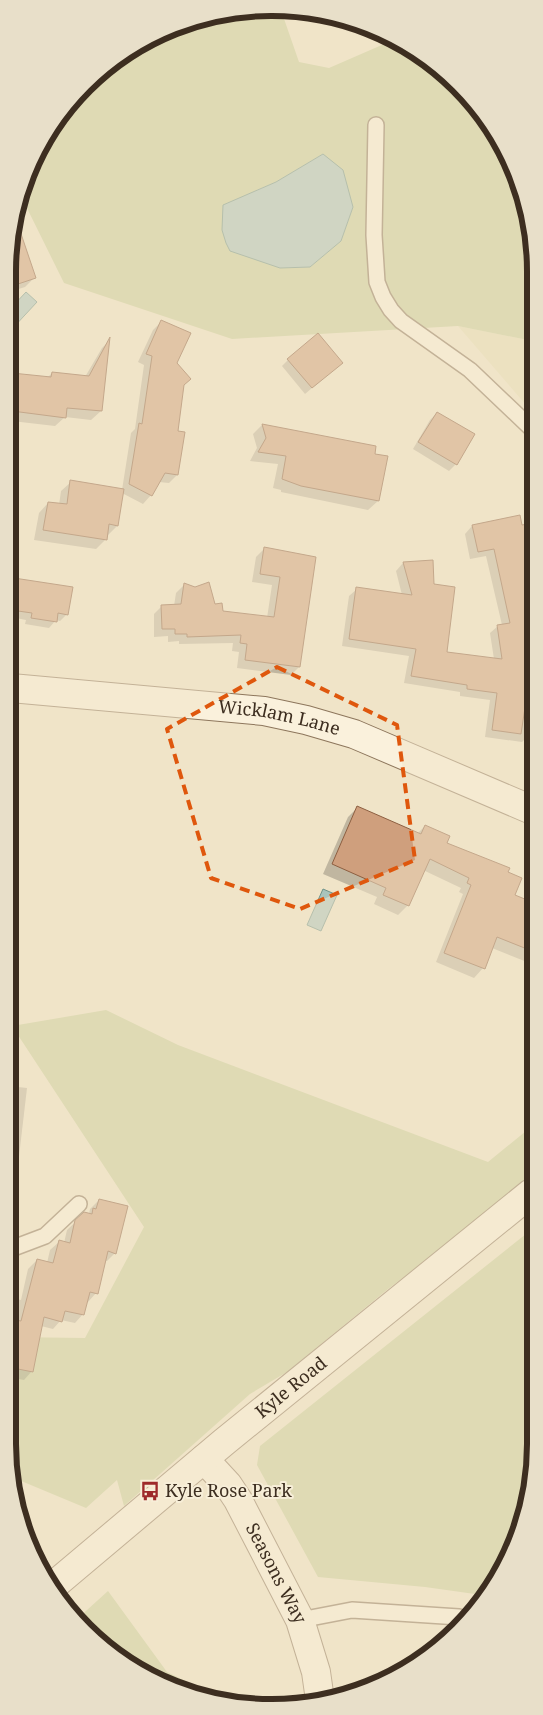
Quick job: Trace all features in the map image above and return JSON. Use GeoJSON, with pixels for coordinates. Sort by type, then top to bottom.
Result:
{"type":"FeatureCollection","features":[{"type":"Feature","properties":{"kind":"street","name":"Wicklam Lane"},"geometry":{"type":"LineString","coordinates":[[16,688],[264,711],[306,720],[354,734],[527,808]]}},
{"type":"Feature","properties":{"kind":"street","name":"Kyle Road"},"geometry":{"type":"LineString","coordinates":[[57,1582],[204,1459],[527,1195]]}},
{"type":"Feature","properties":{"kind":"street","name":"Seasons Way"},"geometry":{"type":"LineString","coordinates":[[204,1459],[228,1485],[238,1500],[300,1620],[316,1672],[319,1694]]}},
{"type":"Feature","properties":{"kind":"lane"},"geometry":{"type":"LineString","coordinates":[[376,125],[374,235],[378,282],[383,297],[390,310],[401,321],[470,370],[527,424]]}},
{"type":"Feature","properties":{"kind":"lane"},"geometry":{"type":"LineString","coordinates":[[16,1247],[45,1236],[79,1204]]}},
{"type":"Feature","properties":{"kind":"lane"},"geometry":{"type":"LineString","coordinates":[[300,1620],[352,1610],[458,1617]]}},
{"type":"Feature","properties":{"kind":"highlighted area"},"geometry":{"type":"Polygon","coordinates":[[[277,667],[397,725],[415,860],[300,909],[211,878],[167,729],[277,667]]]}},
{"type":"Feature","properties":{"kind":"shaded area"},"geometry":{"type":"Polygon","coordinates":[[[458,326],[527,340],[527,406],[458,326]]]}},
{"type":"Feature","properties":{"kind":"green space"},"geometry":{"type":"Polygon","coordinates":[[[283,17],[299,62],[329,68],[385,44],[399,50],[427,69],[452,91],[474,116],[493,144],[507,174],[518,205],[525,238],[527,340],[458,326],[232,339],[64,283],[25,204],[36,174],[50,144],[69,116],[91,91],[116,69],[144,50],[174,36],[205,25],[238,18],[283,17]],[[323,154],[276,182],[257,190],[274,265],[280,268],[310,267],[341,241],[353,207],[323,154]]]}},
{"type":"Feature","properties":{"kind":"green space"},"geometry":{"type":"Polygon","coordinates":[[[106,1010],[178,1045],[488,1162],[527,1130],[527,1184],[388,1289],[287,1372],[250,1394],[124,1506],[117,1480],[86,1508],[19,1480],[16,1444],[16,1337],[85,1338],[144,1227],[16,1032],[16,1025],[106,1010]]]}},
{"type":"Feature","properties":{"kind":"green space"},"geometry":{"type":"Polygon","coordinates":[[[527,1233],[527,1444],[525,1477],[518,1510],[507,1541],[493,1571],[477,1594],[425,1587],[318,1577],[257,1465],[260,1446],[527,1233]]]}},
{"type":"Feature","properties":{"kind":"green space"},"geometry":{"type":"Polygon","coordinates":[[[108,1591],[167,1672],[203,1689],[144,1665],[116,1646],[82,1614],[108,1591]]]}},
{"type":"Feature","properties":{"kind":"water"},"geometry":{"type":"Polygon","coordinates":[[[323,154],[343,170],[353,207],[341,241],[310,267],[280,268],[230,251],[222,230],[223,205],[276,182],[323,154]]]}},
{"type":"Feature","properties":{"kind":"water"},"geometry":{"type":"Polygon","coordinates":[[[26,292],[37,302],[16,325],[16,303],[26,292]]]}},
{"type":"Feature","properties":{"kind":"water"},"geometry":{"type":"Polygon","coordinates":[[[323,889],[337,895],[321,931],[307,925],[323,889]]]}},
{"type":"Feature","properties":{"kind":"building"},"geometry":{"type":"Polygon","coordinates":[[[20,230],[36,278],[16,285],[20,230]]]}},
{"type":"Feature","properties":{"kind":"building"},"geometry":{"type":"Polygon","coordinates":[[[161,320],[191,333],[177,363],[191,379],[184,385],[178,431],[185,432],[178,475],[165,473],[152,496],[129,484],[139,423],[142,424],[152,356],[146,354],[161,320]]]}},
{"type":"Feature","properties":{"kind":"building"},"geometry":{"type":"Polygon","coordinates":[[[318,333],[343,363],[312,388],[287,359],[318,333]]]}},
{"type":"Feature","properties":{"kind":"building"},"geometry":{"type":"Polygon","coordinates":[[[110,337],[102,411],[67,408],[66,418],[16,412],[16,373],[51,377],[52,372],[89,376],[110,337]]]}},
{"type":"Feature","properties":{"kind":"building"},"geometry":{"type":"Polygon","coordinates":[[[437,412],[475,434],[457,465],[418,442],[437,412]]]}},
{"type":"Feature","properties":{"kind":"building"},"geometry":{"type":"Polygon","coordinates":[[[262,424],[376,446],[375,454],[388,456],[379,501],[301,486],[282,479],[286,456],[258,452],[266,438],[262,424]]]}},
{"type":"Feature","properties":{"kind":"building"},"geometry":{"type":"Polygon","coordinates":[[[70,480],[124,489],[118,526],[109,524],[107,540],[43,530],[48,502],[67,504],[70,480]]]}},
{"type":"Feature","properties":{"kind":"building"},"geometry":{"type":"Polygon","coordinates":[[[520,515],[522,525],[527,524],[527,694],[521,734],[492,730],[497,693],[467,689],[467,685],[411,676],[416,649],[349,639],[356,587],[412,595],[403,562],[433,560],[434,584],[455,587],[447,652],[502,659],[497,625],[510,623],[494,549],[478,552],[472,525],[520,515]]]}},
{"type":"Feature","properties":{"kind":"building"},"geometry":{"type":"Polygon","coordinates":[[[264,547],[316,557],[300,667],[245,660],[247,644],[240,643],[241,635],[187,637],[187,634],[175,634],[175,629],[162,629],[161,605],[181,604],[184,583],[195,587],[209,582],[215,604],[222,603],[223,611],[274,617],[280,577],[260,574],[264,547]]]}},
{"type":"Feature","properties":{"kind":"building"},"geometry":{"type":"Polygon","coordinates":[[[16,578],[73,587],[68,615],[58,613],[57,622],[31,618],[32,613],[16,611],[16,578]]]}},
{"type":"Feature","properties":{"kind":"building"},"geometry":{"type":"Polygon","coordinates":[[[357,806],[421,834],[425,825],[450,836],[447,843],[510,868],[508,872],[522,878],[515,895],[527,900],[527,949],[497,937],[485,969],[444,953],[471,885],[467,883],[469,878],[430,859],[409,906],[383,895],[386,888],[332,864],[357,806]]]}},
{"type":"Feature","properties":{"kind":"building"},"geometry":{"type":"Polygon","coordinates":[[[99,1199],[128,1206],[116,1254],[108,1251],[98,1294],[90,1292],[84,1315],[65,1311],[62,1322],[44,1317],[33,1372],[16,1369],[16,1320],[21,1321],[37,1259],[53,1263],[59,1240],[70,1243],[75,1220],[84,1212],[92,1214],[93,1208],[96,1209],[99,1199]]]}},
{"type":"Feature","properties":{"kind":"place","name":"Kyle Rose Park"},"geometry":{"type":"Point","coordinates":[150,1491]}}]}
